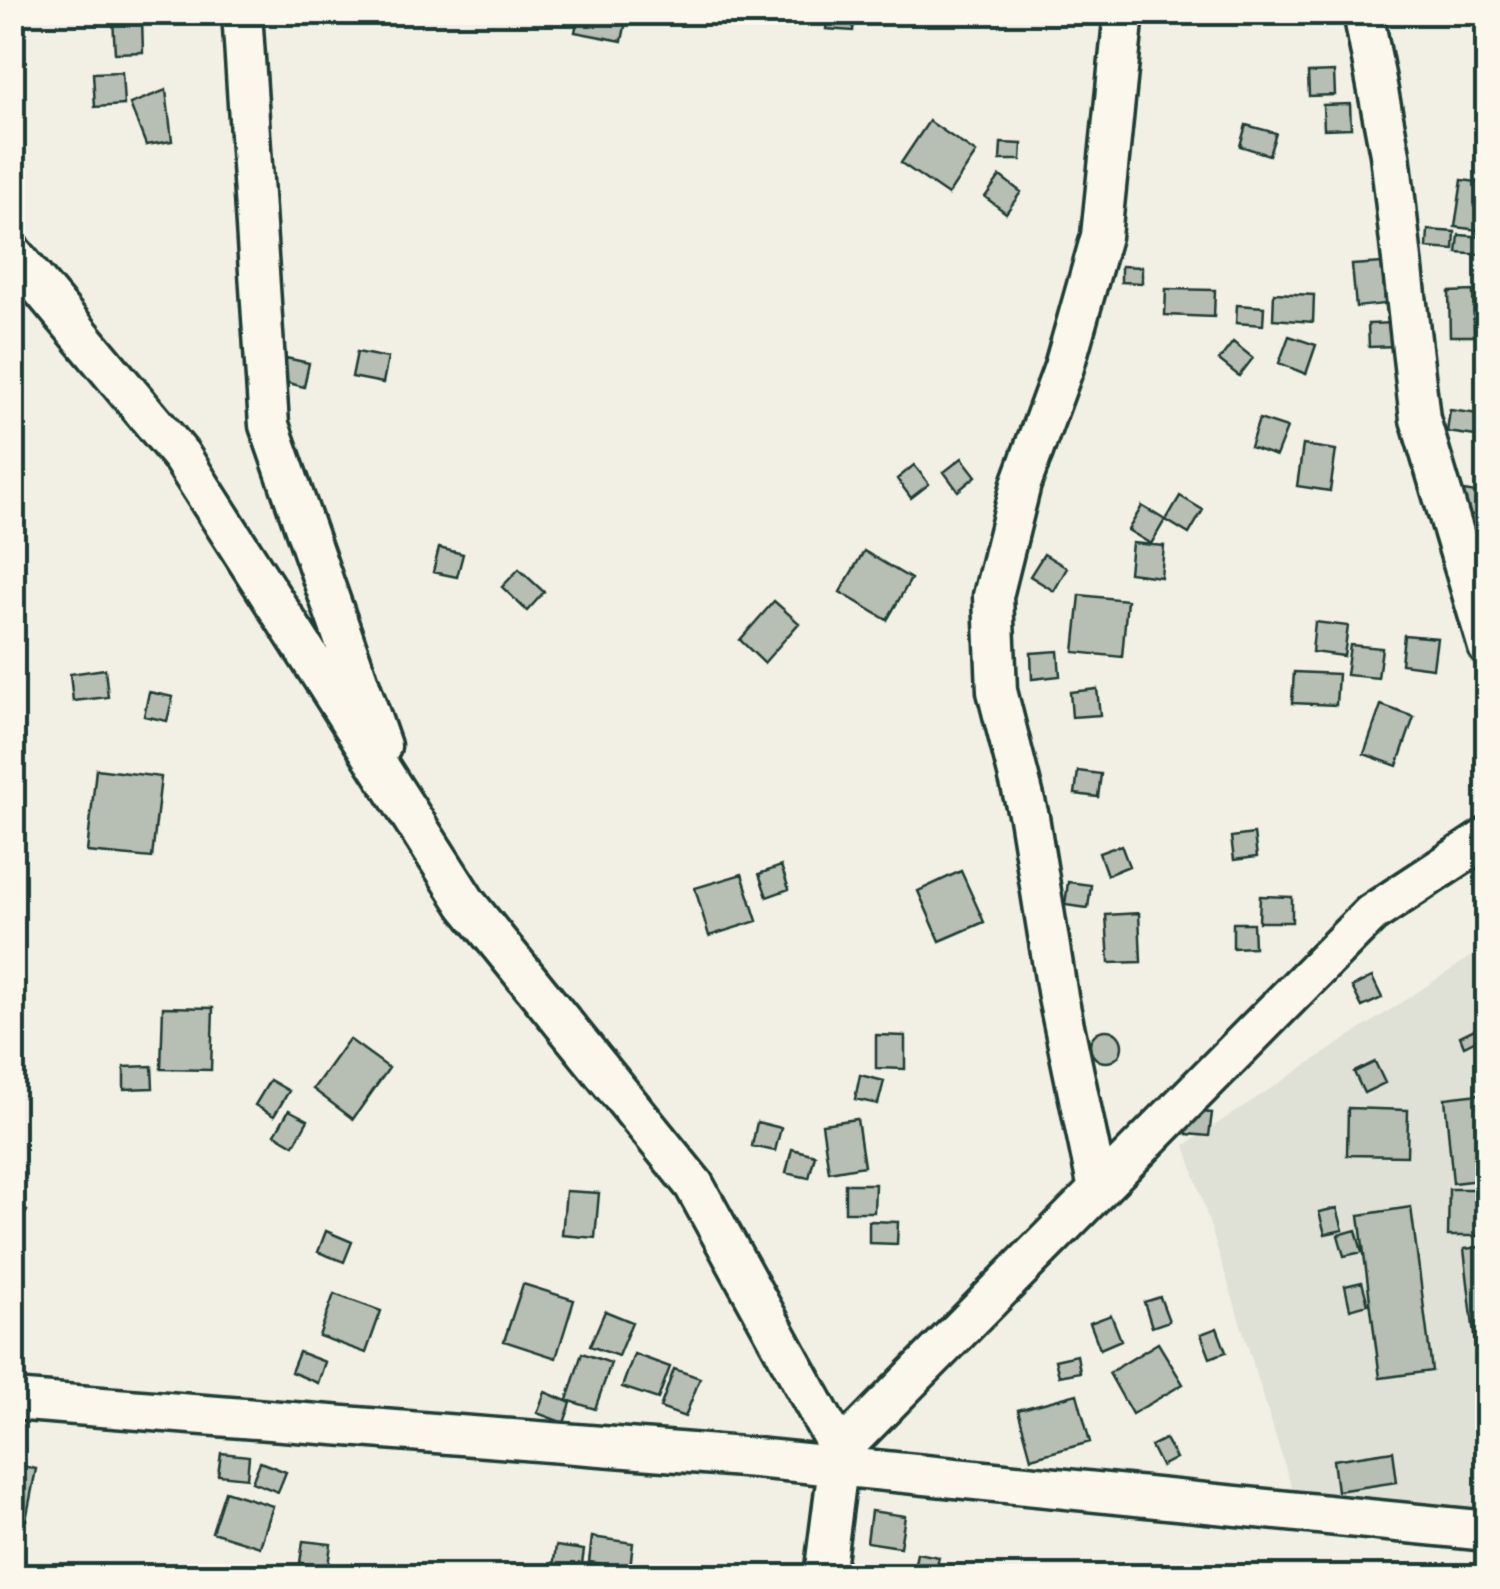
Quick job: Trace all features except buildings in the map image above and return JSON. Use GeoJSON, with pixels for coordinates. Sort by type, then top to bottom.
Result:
{"type":"FeatureCollection","features":[{"type":"Feature","properties":{"kind":"street"},"geometry":{"type":"LineString","coordinates":[[242,12],[269,425],[404,810]]}},
{"type":"Feature","properties":{"kind":"street"},"geometry":{"type":"LineString","coordinates":[[1098,1189],[1058,997],[1028,817],[997,691],[993,596],[1021,484],[1064,367],[1100,236],[1124,12]]}},
{"type":"Feature","properties":{"kind":"street"},"geometry":{"type":"LineString","coordinates":[[1362,12],[1390,154],[1420,420],[1488,647]]}},
{"type":"Feature","properties":{"kind":"street"},"geometry":{"type":"LineString","coordinates":[[12,253],[181,456],[466,904],[694,1185],[839,1459],[824,1576]]}},
{"type":"Feature","properties":{"kind":"street"},"geometry":{"type":"LineString","coordinates":[[839,1459],[1098,1189],[1371,914],[1488,837]]}},
{"type":"Feature","properties":{"kind":"street"},"geometry":{"type":"LineString","coordinates":[[12,1400],[839,1459],[1488,1532]]}},
{"type":"Feature","properties":{"kind":"shaded area"},"geometry":{"type":"Polygon","coordinates":[[[1487,946],[1487,1514],[1306,1534],[1185,1145],[1487,946]]]}}]}
